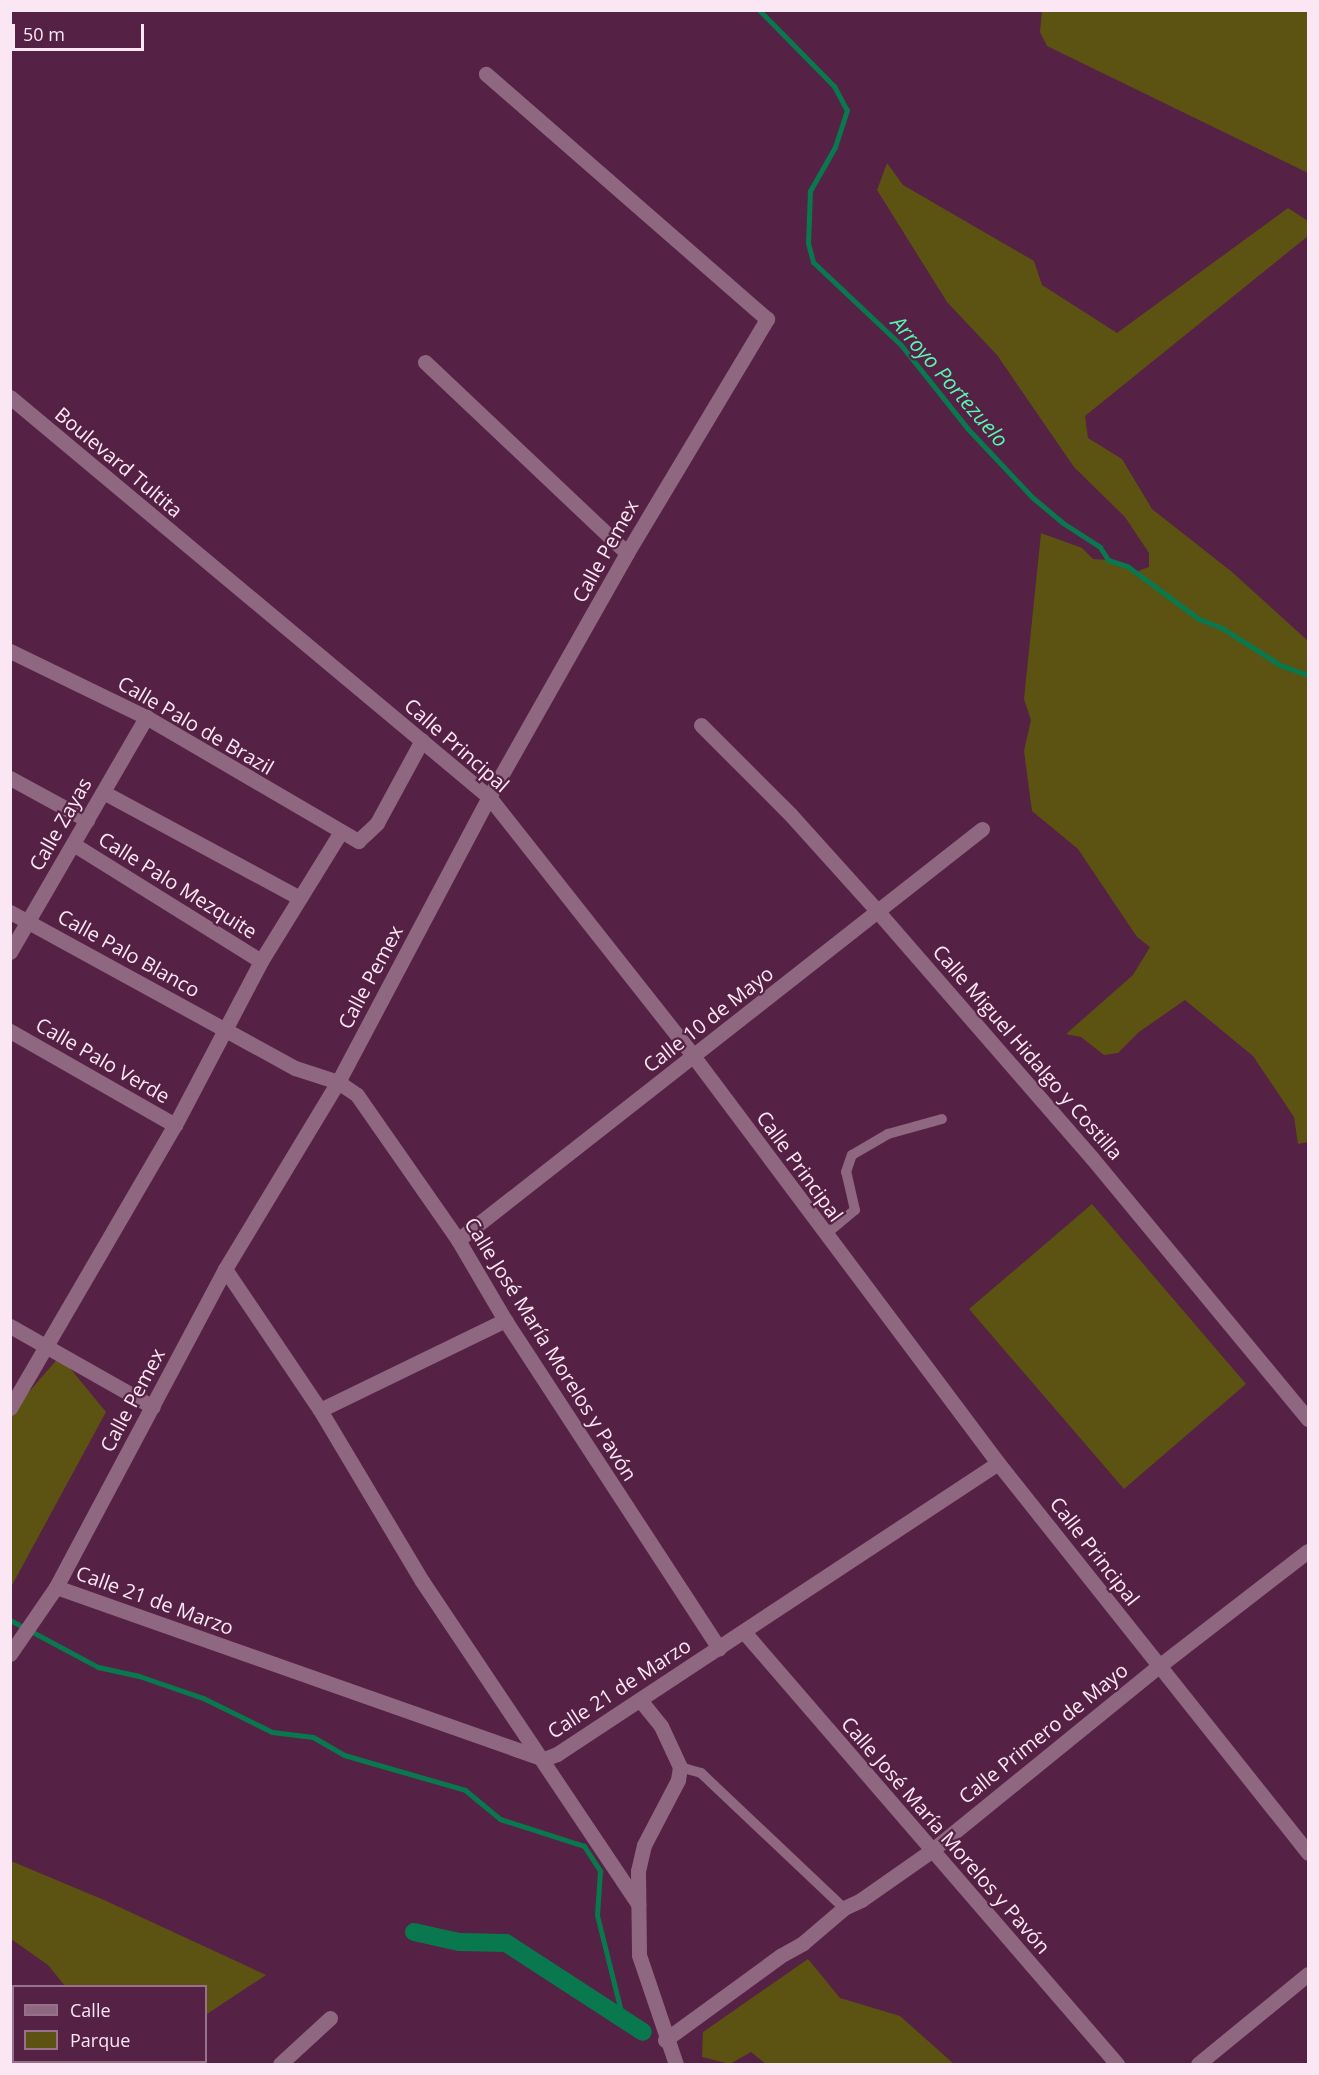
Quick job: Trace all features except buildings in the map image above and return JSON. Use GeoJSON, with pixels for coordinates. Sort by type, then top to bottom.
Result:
{"type":"FeatureCollection","features":[{"type":"Feature","properties":{"kind":"street","name":"Calle Pemex"},"geometry":{"type":"LineString","coordinates":[[10,1654],[56,1587],[225,1269],[338,1082],[489,797],[627,553],[767,319],[486,74]]}},
{"type":"Feature","properties":{"kind":"street"},"geometry":{"type":"LineString","coordinates":[[425,362],[627,553]]}},
{"type":"Feature","properties":{"kind":"street","name":"Boulevard Tultita"},"geometry":{"type":"LineString","coordinates":[[10,397],[201,558]]}},
{"type":"Feature","properties":{"kind":"street","name":"Calle Principal"},"geometry":{"type":"LineString","coordinates":[[201,558],[489,797],[694,1057],[825,1235],[998,1463],[1308,1853]]}},
{"type":"Feature","properties":{"kind":"street","name":"Calle Palo de Brazil"},"geometry":{"type":"LineString","coordinates":[[10,651],[146,717],[358,841],[377,823],[422,740]]}},
{"type":"Feature","properties":{"kind":"street","name":"Calle Zayas"},"geometry":{"type":"LineString","coordinates":[[10,952],[146,717]]}},
{"type":"Feature","properties":{"kind":"street","name":"Calle Miguel Hidalgo y Costilla"},"geometry":{"type":"LineString","coordinates":[[701,725],[790,814],[879,913],[1092,1158],[1308,1419]]}},
{"type":"Feature","properties":{"kind":"street","name":"Calle Palo Mezquite"},"geometry":{"type":"LineString","coordinates":[[10,778],[87,820]]}},
{"type":"Feature","properties":{"kind":"street"},"geometry":{"type":"LineString","coordinates":[[103,792],[298,897]]}},
{"type":"Feature","properties":{"kind":"street","name":"Calle 10 de Mayo"},"geometry":{"type":"LineString","coordinates":[[458,1240],[879,913],[982,829]]}},
{"type":"Feature","properties":{"kind":"street"},"geometry":{"type":"LineString","coordinates":[[10,1408],[175,1125],[228,1030],[261,961],[298,897],[340,832]]}},
{"type":"Feature","properties":{"kind":"street","name":"Calle Palo Mezquite"},"geometry":{"type":"LineString","coordinates":[[73,844],[261,961]]}},
{"type":"Feature","properties":{"kind":"street","name":"Calle Palo Blanco"},"geometry":{"type":"LineString","coordinates":[[10,912],[296,1068],[338,1082]]}},
{"type":"Feature","properties":{"kind":"street","name":"Calle Palo Verde"},"geometry":{"type":"LineString","coordinates":[[10,1030],[175,1125]]}},
{"type":"Feature","properties":{"kind":"street","name":"Calle José María Morelos y Pavón"},"geometry":{"type":"LineString","coordinates":[[338,1082],[357,1095],[458,1240],[505,1320],[719,1648]]}},
{"type":"Feature","properties":{"kind":"street"},"geometry":{"type":"LineString","coordinates":[[225,1269],[320,1410],[422,1581],[638,1904]]}},
{"type":"Feature","properties":{"kind":"street"},"geometry":{"type":"LineString","coordinates":[[320,1410],[505,1320]]}},
{"type":"Feature","properties":{"kind":"street"},"geometry":{"type":"LineString","coordinates":[[10,1326],[153,1407]]}},
{"type":"Feature","properties":{"kind":"street","name":"Calle 21 de Marzo"},"geometry":{"type":"LineString","coordinates":[[56,1587],[543,1759],[558,1754],[998,1463]]}},
{"type":"Feature","properties":{"kind":"street","name":"Calle Primero de Mayo"},"geometry":{"type":"LineString","coordinates":[[665,2040],[780,1956],[802,1943],[844,1908],[861,1900],[931,1851],[1159,1665],[1308,1551]]}},
{"type":"Feature","properties":{"kind":"street","name":"Calle José María Morelos y Pavón"},"geometry":{"type":"LineString","coordinates":[[744,1632],[1117,2064]]}},
{"type":"Feature","properties":{"kind":"street"},"geometry":{"type":"LineString","coordinates":[[640,1700],[666,1734],[680,1767],[678,1780],[644,1845],[638,1871],[639,1955],[665,2040],[676,2064]]}},
{"type":"Feature","properties":{"kind":"street"},"geometry":{"type":"LineString","coordinates":[[1198,2064],[1308,1974]]}},
{"type":"Feature","properties":{"kind":"street"},"geometry":{"type":"LineString","coordinates":[[280,2064],[330,2018]]}},
{"type":"Feature","properties":{"kind":"lane"},"geometry":{"type":"LineString","coordinates":[[825,1235],[855,1210],[846,1172],[852,1155],[888,1134],[942,1119]]}},
{"type":"Feature","properties":{"kind":"lane"},"geometry":{"type":"LineString","coordinates":[[680,1767],[701,1773],[844,1908]]}},
{"type":"Feature","properties":{"kind":"green space"},"geometry":{"type":"Polygon","coordinates":[[[1042,10],[1308,11],[1308,173],[1047,46],[1040,32],[1042,10]]]}},
{"type":"Feature","properties":{"kind":"green space"},"geometry":{"type":"Polygon","coordinates":[[[887,163],[903,185],[1034,261],[1042,285],[1117,333],[1288,208],[1308,221],[1308,236],[1085,416],[1088,438],[1122,459],[1152,509],[1232,572],[1308,641],[1308,1142],[1298,1144],[1294,1117],[1253,1056],[1185,1000],[1139,1032],[1118,1053],[1104,1055],[1081,1037],[1066,1034],[1133,975],[1150,947],[1137,937],[1078,849],[1032,811],[1024,751],[1031,720],[1024,699],[1041,533],[1082,548],[1093,559],[1108,560],[1135,572],[1149,567],[1149,553],[1125,517],[1074,467],[997,355],[947,302],[877,190],[887,163]]]}},
{"type":"Feature","properties":{"kind":"green space"},"geometry":{"type":"Polygon","coordinates":[[[1092,1204],[1246,1384],[1124,1489],[969,1309],[1092,1204]]]}},
{"type":"Feature","properties":{"kind":"green space"},"geometry":{"type":"Polygon","coordinates":[[[60,1356],[106,1412],[11,1587],[11,1406],[15,1408],[60,1356]]]}},
{"type":"Feature","properties":{"kind":"green space"},"geometry":{"type":"Polygon","coordinates":[[[11,1861],[104,1900],[266,1975],[207,2014],[207,1985],[64,1985],[48,1965],[11,1939],[11,1861]]]}},
{"type":"Feature","properties":{"kind":"green space"},"geometry":{"type":"Polygon","coordinates":[[[808,1959],[840,1998],[900,2016],[954,2064],[766,2064],[751,2052],[730,2064],[702,2057],[703,2032],[808,1959]]]}},
{"type":"Feature","properties":{"kind":"waterway","name":"Arroyo Portezuelo"},"geometry":{"type":"LineString","coordinates":[[759,10],[834,86],[847,110],[835,147],[810,191],[808,243],[813,262],[901,345],[968,429],[1032,497],[1063,523],[1100,547],[1108,560],[1127,566],[1199,619],[1222,628],[1280,665],[1308,675]]}},
{"type":"Feature","properties":{"kind":"waterway"},"geometry":{"type":"LineString","coordinates":[[10,1620],[98,1667],[139,1676],[203,1698],[272,1732],[313,1737],[344,1755],[465,1790],[500,1819],[584,1846],[600,1871],[597,1915],[623,2019]]}},
{"type":"Feature","properties":{"kind":"waterway"},"geometry":{"type":"LineString","coordinates":[[414,1932],[459,1942],[506,1943],[643,2032]]}}]}
